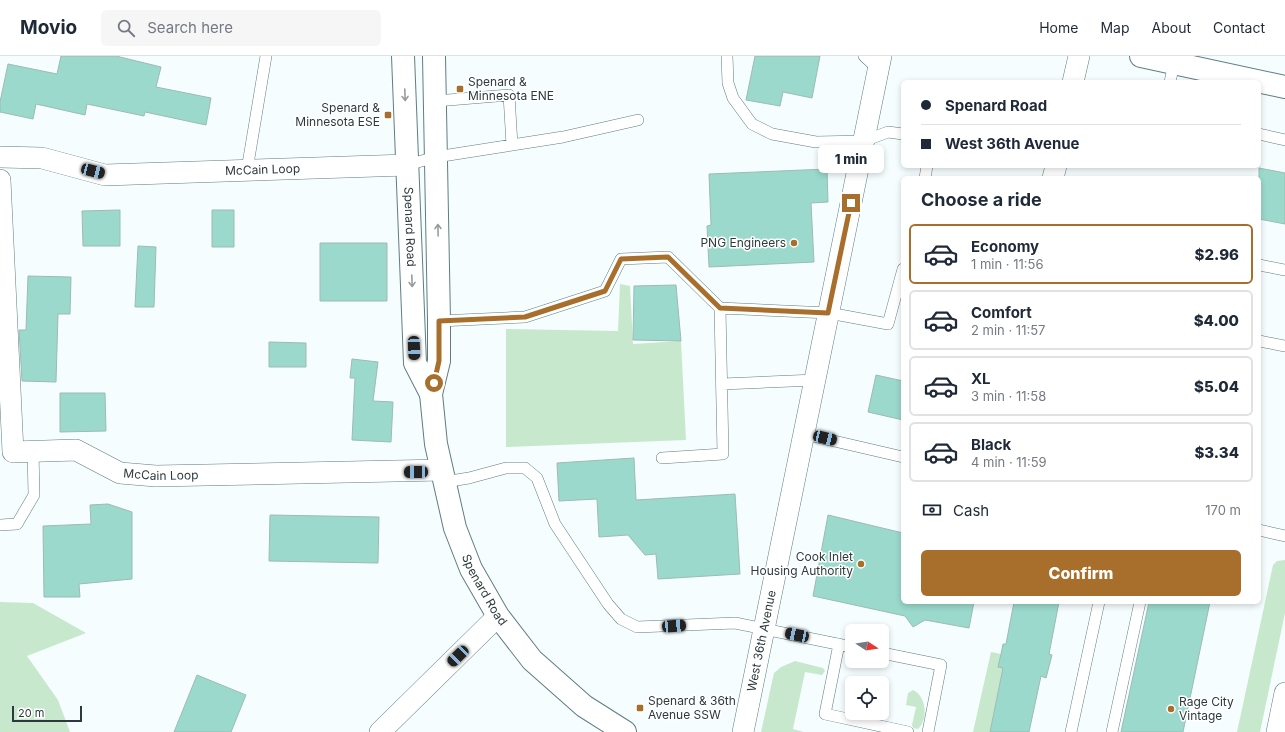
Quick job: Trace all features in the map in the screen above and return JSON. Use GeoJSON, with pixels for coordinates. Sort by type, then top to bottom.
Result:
{"type":"FeatureCollection","features":[{"type":"Feature","properties":{"kind":"main road","name":"Spenard Road"},"geometry":{"type":"LineString","coordinates":[[403,56],[415,363],[431,394]]}},
{"type":"Feature","properties":{"kind":"main road","name":"Spenard Road"},"geometry":{"type":"LineString","coordinates":[[434,56],[436,101],[439,361],[431,394],[436,444],[455,528],[471,569],[498,616],[532,660],[584,706],[626,732]]}},
{"type":"Feature","properties":{"kind":"main road"},"geometry":{"type":"LineString","coordinates":[[1141,56],[1172,73],[1214,72],[1252,80]]}},
{"type":"Feature","properties":{"kind":"main road"},"geometry":{"type":"LineString","coordinates":[[1194,56],[1214,72]]}},
{"type":"Feature","properties":{"kind":"main road"},"geometry":{"type":"LineString","coordinates":[[1261,82],[1285,87]]}},
{"type":"Feature","properties":{"kind":"street"},"geometry":{"type":"LineString","coordinates":[[1074,80],[1079,56]]}},
{"type":"Feature","properties":{"kind":"street","name":"West 36th Avenue"},"geometry":{"type":"LineString","coordinates":[[743,732],[864,141],[875,60]]}},
{"type":"Feature","properties":{"kind":"street","name":"McCain Loop"},"geometry":{"type":"LineString","coordinates":[[0,157],[42,158],[105,175],[407,164]]}},
{"type":"Feature","properties":{"kind":"street"},"geometry":{"type":"LineString","coordinates":[[0,180],[15,452]]}},
{"type":"Feature","properties":{"kind":"street","name":"McCain Loop"},"geometry":{"type":"LineString","coordinates":[[15,452],[76,450],[120,473],[156,476],[443,476]]}},
{"type":"Feature","properties":{"kind":"street"},"geometry":{"type":"LineString","coordinates":[[380,732],[498,616]]}},
{"type":"Feature","properties":{"kind":"street"},"geometry":{"type":"LineString","coordinates":[[1277,732],[1285,693]]}},
{"type":"Feature","properties":{"kind":"lane"},"geometry":{"type":"LineString","coordinates":[[247,170],[266,56]]}},
{"type":"Feature","properties":{"kind":"lane"},"geometry":{"type":"LineString","coordinates":[[727,56],[728,83],[733,98],[752,124],[772,134],[816,142],[864,141],[888,132],[901,134]]}},
{"type":"Feature","properties":{"kind":"lane"},"geometry":{"type":"LineString","coordinates":[[436,101],[509,95],[512,145]]}},
{"type":"Feature","properties":{"kind":"lane"},"geometry":{"type":"LineString","coordinates":[[407,164],[436,157],[563,137],[638,120]]}},
{"type":"Feature","properties":{"kind":"lane"},"geometry":{"type":"LineString","coordinates":[[1261,134],[1285,140]]}},
{"type":"Feature","properties":{"kind":"lane"},"geometry":{"type":"LineString","coordinates":[[439,321],[525,317],[605,291],[621,259],[668,257],[720,308],[828,313],[888,324],[901,276]]}},
{"type":"Feature","properties":{"kind":"lane"},"geometry":{"type":"LineString","coordinates":[[1261,265],[1285,270]]}},
{"type":"Feature","properties":{"kind":"lane"},"geometry":{"type":"LineString","coordinates":[[662,458],[723,454],[720,308]]}},
{"type":"Feature","properties":{"kind":"lane"},"geometry":{"type":"LineString","coordinates":[[1261,341],[1285,346]]}},
{"type":"Feature","properties":{"kind":"lane"},"geometry":{"type":"LineString","coordinates":[[722,384],[815,380]]}},
{"type":"Feature","properties":{"kind":"lane"},"geometry":{"type":"LineString","coordinates":[[804,434],[901,456]]}},
{"type":"Feature","properties":{"kind":"lane"},"geometry":{"type":"LineString","coordinates":[[0,525],[17,524],[34,494],[15,452]]}},
{"type":"Feature","properties":{"kind":"lane"},"geometry":{"type":"LineString","coordinates":[[443,476],[469,478],[506,468],[525,468],[537,478],[554,524],[608,604],[621,619],[637,627],[735,622],[845,645]]}},
{"type":"Feature","properties":{"kind":"lane"},"geometry":{"type":"LineString","coordinates":[[1261,530],[1285,536]]}},
{"type":"Feature","properties":{"kind":"lane"},"geometry":{"type":"LineString","coordinates":[[1071,732],[1099,604]]}},
{"type":"Feature","properties":{"kind":"lane"},"geometry":{"type":"LineString","coordinates":[[1112,732],[1140,604]]}},
{"type":"Feature","properties":{"kind":"lane"},"geometry":{"type":"LineString","coordinates":[[839,644],[825,714],[908,732]]}},
{"type":"Feature","properties":{"kind":"lane"},"geometry":{"type":"LineString","coordinates":[[889,654],[941,665],[928,732]]}},
{"type":"Feature","properties":{"kind":"green space"},"geometry":{"type":"Polygon","coordinates":[[[620,284],[630,286],[633,344],[681,341],[686,440],[506,447],[506,329],[618,331],[620,284]]]}},
{"type":"Feature","properties":{"kind":"green space"},"geometry":{"type":"Polygon","coordinates":[[[1285,560],[1285,613],[1260,732],[1237,732],[1273,565],[1277,561],[1285,560]]]}},
{"type":"Feature","properties":{"kind":"green space"},"geometry":{"type":"Polygon","coordinates":[[[0,602],[33,603],[86,633],[27,656],[58,700],[70,732],[0,732],[0,602]]]}},
{"type":"Feature","properties":{"kind":"green space"},"geometry":{"type":"Polygon","coordinates":[[[991,652],[1001,654],[998,667],[1003,668],[990,732],[973,732],[991,652]]]}},
{"type":"Feature","properties":{"kind":"green space"},"geometry":{"type":"Polygon","coordinates":[[[795,661],[823,668],[825,671],[822,675],[805,672],[793,729],[804,732],[761,732],[774,673],[781,667],[795,661]]]}},
{"type":"Feature","properties":{"kind":"green space"},"geometry":{"type":"Polygon","coordinates":[[[913,690],[921,697],[925,714],[918,729],[913,728],[912,725],[916,707],[906,705],[908,693],[913,690]]]}},
{"type":"Feature","properties":{"kind":"building"},"geometry":{"type":"Polygon","coordinates":[[[61,56],[116,56],[161,67],[156,87],[211,98],[206,125],[145,112],[144,116],[87,104],[85,115],[36,104],[33,119],[0,112],[0,102],[8,64],[57,74],[61,56]]]}},
{"type":"Feature","properties":{"kind":"building"},"geometry":{"type":"Polygon","coordinates":[[[755,56],[820,56],[812,98],[783,92],[780,106],[746,100],[755,56]]]}},
{"type":"Feature","properties":{"kind":"building"},"geometry":{"type":"Polygon","coordinates":[[[1259,168],[1285,173],[1285,224],[1261,219],[1261,176],[1259,176],[1259,168]]]}},
{"type":"Feature","properties":{"kind":"building"},"geometry":{"type":"Polygon","coordinates":[[[827,169],[828,202],[811,203],[814,262],[709,267],[707,226],[711,225],[709,174],[827,169]]]}},
{"type":"Feature","properties":{"kind":"building"},"geometry":{"type":"Polygon","coordinates":[[[120,210],[120,246],[83,246],[82,211],[120,210]]]}},
{"type":"Feature","properties":{"kind":"building"},"geometry":{"type":"Polygon","coordinates":[[[212,210],[234,210],[234,247],[212,247],[212,210]]]}},
{"type":"Feature","properties":{"kind":"building"},"geometry":{"type":"Polygon","coordinates":[[[320,243],[387,243],[387,301],[320,301],[320,243]]]}},
{"type":"Feature","properties":{"kind":"building"},"geometry":{"type":"Polygon","coordinates":[[[138,246],[156,247],[154,307],[135,307],[138,246]]]}},
{"type":"Feature","properties":{"kind":"building"},"geometry":{"type":"Polygon","coordinates":[[[28,276],[71,277],[70,314],[58,314],[56,382],[22,381],[19,330],[26,330],[28,276]]]}},
{"type":"Feature","properties":{"kind":"building"},"geometry":{"type":"Polygon","coordinates":[[[676,285],[681,341],[633,340],[634,286],[676,285]]]}},
{"type":"Feature","properties":{"kind":"building"},"geometry":{"type":"Polygon","coordinates":[[[269,342],[306,343],[306,367],[269,367],[269,342]]]}},
{"type":"Feature","properties":{"kind":"building"},"geometry":{"type":"Polygon","coordinates":[[[352,359],[378,362],[373,401],[393,402],[391,442],[352,440],[355,378],[350,378],[352,359]]]}},
{"type":"Feature","properties":{"kind":"building"},"geometry":{"type":"Polygon","coordinates":[[[876,375],[901,381],[901,420],[868,412],[876,375]]]}},
{"type":"Feature","properties":{"kind":"building"},"geometry":{"type":"Polygon","coordinates":[[[60,393],[105,393],[106,431],[60,432],[60,393]]]}},
{"type":"Feature","properties":{"kind":"building"},"geometry":{"type":"Polygon","coordinates":[[[634,458],[636,500],[735,494],[740,574],[658,579],[656,554],[645,555],[628,535],[599,537],[597,499],[559,501],[557,463],[634,458]]]}},
{"type":"Feature","properties":{"kind":"building"},"geometry":{"type":"Polygon","coordinates":[[[108,504],[132,512],[132,579],[79,584],[80,597],[44,597],[43,526],[91,524],[90,505],[108,504]]]}},
{"type":"Feature","properties":{"kind":"building"},"geometry":{"type":"Polygon","coordinates":[[[270,515],[379,517],[378,563],[269,561],[270,515]]]}},
{"type":"Feature","properties":{"kind":"building","name":"Cook Inlet Housing Authority"},"geometry":{"type":"Polygon","coordinates":[[[828,515],[901,533],[901,604],[974,604],[969,628],[925,620],[913,627],[905,616],[813,596],[828,515]]]}},
{"type":"Feature","properties":{"kind":"building"},"geometry":{"type":"Polygon","coordinates":[[[1014,604],[1059,604],[1049,654],[1052,655],[1046,678],[1041,676],[1029,732],[990,732],[1003,668],[998,667],[1003,644],[1006,644],[1014,604]]]}},
{"type":"Feature","properties":{"kind":"building"},"geometry":{"type":"Polygon","coordinates":[[[1149,604],[1210,604],[1183,732],[1121,732],[1149,604]]]}},
{"type":"Feature","properties":{"kind":"building"},"geometry":{"type":"Polygon","coordinates":[[[197,675],[246,695],[231,732],[174,732],[197,675]]]}},
{"type":"Feature","properties":{"kind":"place","name":"Spenard & Minnesota ENE"},"geometry":{"type":"Point","coordinates":[460,89]}},
{"type":"Feature","properties":{"kind":"place","name":"Spenard & Minnesota ESE"},"geometry":{"type":"Point","coordinates":[388,115]}},
{"type":"Feature","properties":{"kind":"place","name":"PNG Engineers"},"geometry":{"type":"Point","coordinates":[794,243]}},
{"type":"Feature","properties":{"kind":"place","name":"Cook Inlet Housing Authority"},"geometry":{"type":"Point","coordinates":[861,564]}},
{"type":"Feature","properties":{"kind":"place","name":"Spenard & 36th Avenue SSW"},"geometry":{"type":"Point","coordinates":[640,708]}},
{"type":"Feature","properties":{"kind":"place","name":"Rage City Vintage"},"geometry":{"type":"Point","coordinates":[1171,709]}},
{"type":"Feature","properties":{"kind":"route"},"geometry":{"type":"LineString","coordinates":[[434,383],[439,361],[439,321],[525,317],[605,291],[621,259],[668,257],[720,308],[828,313],[851,203]]}}]}
